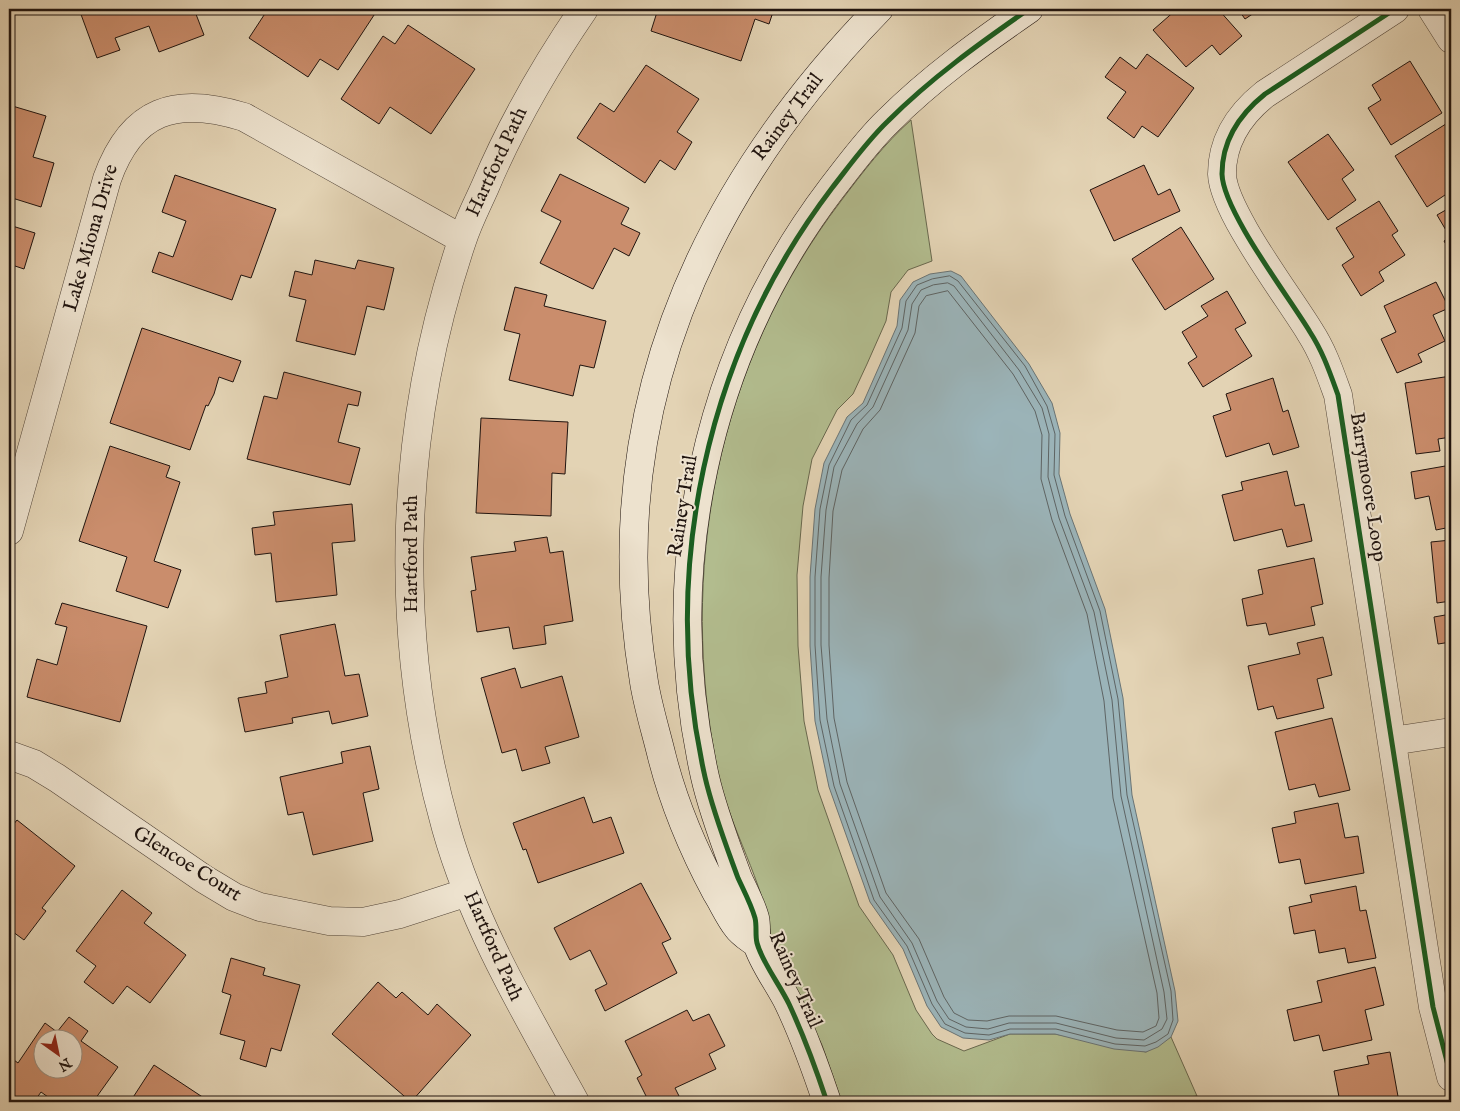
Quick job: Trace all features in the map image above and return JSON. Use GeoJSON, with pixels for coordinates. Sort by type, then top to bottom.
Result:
{"type":"FeatureCollection","features":[{"type":"Feature","properties":{"kind":"street","name":"Hartford Path"},"geometry":{"type":"LineString","coordinates":[[575,1102],[519,1004],[480,923],[446,829],[424,730],[413,648],[409,550],[414,456],[422,406],[431,356],[462,239],[520,111],[540,75],[584,9]]}},
{"type":"Feature","properties":{"kind":"street","name":"Rainey Trail"},"geometry":{"type":"LineString","coordinates":[[757,944],[738,928],[697,858],[666,774],[655,730],[644,682],[635,588],[636,510],[640,470],[656,377],[680,307],[709,240],[749,168],[797,101],[879,9]]}},
{"type":"Feature","properties":{"kind":"street","name":"Rainey Trail"},"geometry":{"type":"LineString","coordinates":[[827,1102],[810,1050],[757,944],[755,919],[722,834],[705,777],[689,667],[687,619],[689,566],[701,474],[730,372],[760,301],[788,251],[820,204],[854,159],[893,116],[928,84],[1029,9]]}},
{"type":"Feature","properties":{"kind":"street","name":"Barrymoore Loop"},"geometry":{"type":"LineString","coordinates":[[1395,9],[1265,94],[1247,109],[1232,128],[1224,155],[1222,176],[1228,200],[1241,224],[1312,334],[1327,363],[1338,395],[1433,1007],[1451,1077]]}},
{"type":"Feature","properties":{"kind":"street"},"geometry":{"type":"LineString","coordinates":[[1432,9],[1451,39]]}},
{"type":"Feature","properties":{"kind":"street","name":"Lake Miona Drive"},"geometry":{"type":"LineString","coordinates":[[9,531],[106,178],[115,155],[124,142],[147,120],[164,112],[196,107],[218,109],[244,117],[462,239]]}},
{"type":"Feature","properties":{"kind":"street"},"geometry":{"type":"LineString","coordinates":[[1392,741],[1451,732]]}},
{"type":"Feature","properties":{"kind":"street","name":"Glencoe Court"},"geometry":{"type":"LineString","coordinates":[[9,755],[34,764],[204,879],[234,897],[260,907],[329,921],[363,922],[400,914],[468,892]]}},
{"type":"Feature","properties":{"kind":"green space"},"geometry":{"type":"Polygon","coordinates":[[[911,120],[932,261],[908,270],[891,292],[886,321],[853,394],[837,410],[812,459],[803,506],[797,575],[798,646],[804,721],[818,790],[859,906],[893,955],[916,1010],[937,1039],[964,1051],[1010,1034],[1055,1034],[1146,1052],[1171,1037],[1197,1096],[1151,1102],[842,1102],[822,1045],[774,946],[777,942],[771,937],[761,896],[723,794],[706,697],[702,621],[706,546],[717,473],[736,401],[763,331],[798,264],[857,179],[911,120]]]}},
{"type":"Feature","properties":{"kind":"water"},"geometry":{"type":"Polygon","coordinates":[[[951,271],[961,276],[1029,364],[1052,403],[1060,433],[1059,474],[1070,514],[1105,609],[1123,698],[1132,795],[1175,991],[1178,1021],[1171,1037],[1158,1047],[1146,1052],[1114,1049],[1055,1034],[1010,1034],[989,1040],[963,1038],[941,1027],[927,1006],[903,949],[870,902],[829,787],[815,721],[810,646],[810,577],[815,509],[824,463],[847,417],[863,403],[897,326],[900,300],[913,282],[930,274],[951,271]]]}},
{"type":"Feature","properties":{"kind":"building"},"geometry":{"type":"Polygon","coordinates":[[[79,9],[194,9],[204,35],[159,52],[149,26],[115,38],[120,50],[97,58],[79,9]]]}},
{"type":"Feature","properties":{"kind":"building"},"geometry":{"type":"Polygon","coordinates":[[[268,9],[378,9],[338,70],[320,59],[308,77],[249,38],[268,9]]]}},
{"type":"Feature","properties":{"kind":"building"},"geometry":{"type":"Polygon","coordinates":[[[658,9],[774,9],[769,24],[755,19],[741,61],[651,31],[658,9]]]}},
{"type":"Feature","properties":{"kind":"building"},"geometry":{"type":"Polygon","coordinates":[[[1177,9],[1218,9],[1242,36],[1220,55],[1212,45],[1186,67],[1153,30],[1177,9]]]}},
{"type":"Feature","properties":{"kind":"building"},"geometry":{"type":"Polygon","coordinates":[[[1238,9],[1260,9],[1245,19],[1238,9]]]}},
{"type":"Feature","properties":{"kind":"building"},"geometry":{"type":"Polygon","coordinates":[[[408,25],[475,69],[431,134],[390,107],[379,124],[341,99],[383,36],[395,44],[408,25]]]}},
{"type":"Feature","properties":{"kind":"building"},"geometry":{"type":"Polygon","coordinates":[[[1147,54],[1194,88],[1158,137],[1142,126],[1134,138],[1107,118],[1126,92],[1105,77],[1120,57],[1136,69],[1147,54]]]}},
{"type":"Feature","properties":{"kind":"building"},"geometry":{"type":"Polygon","coordinates":[[[1410,61],[1442,113],[1391,145],[1368,108],[1381,100],[1372,85],[1410,61]]]}},
{"type":"Feature","properties":{"kind":"building"},"geometry":{"type":"Polygon","coordinates":[[[646,65],[699,99],[677,132],[692,142],[675,170],[660,160],[645,183],[577,138],[600,103],[614,112],[646,65]]]}},
{"type":"Feature","properties":{"kind":"building"},"geometry":{"type":"Polygon","coordinates":[[[9,105],[46,116],[33,157],[54,163],[41,207],[9,197],[9,105]]]}},
{"type":"Feature","properties":{"kind":"building"},"geometry":{"type":"Polygon","coordinates":[[[1449,122],[1451,125],[1451,191],[1427,207],[1395,156],[1449,122]]]}},
{"type":"Feature","properties":{"kind":"building"},"geometry":{"type":"Polygon","coordinates":[[[1328,134],[1354,170],[1342,179],[1356,200],[1328,220],[1288,162],[1328,134]]]}},
{"type":"Feature","properties":{"kind":"building"},"geometry":{"type":"Polygon","coordinates":[[[1144,165],[1158,195],[1170,189],[1180,211],[1114,241],[1090,190],[1144,165]]]}},
{"type":"Feature","properties":{"kind":"building"},"geometry":{"type":"Polygon","coordinates":[[[560,174],[629,208],[621,224],[640,233],[629,256],[614,248],[593,289],[540,263],[561,221],[541,211],[560,174]]]}},
{"type":"Feature","properties":{"kind":"building"},"geometry":{"type":"Polygon","coordinates":[[[175,175],[276,209],[251,278],[241,275],[232,300],[152,272],[159,252],[173,257],[186,221],[162,212],[175,175]]]}},
{"type":"Feature","properties":{"kind":"building"},"geometry":{"type":"Polygon","coordinates":[[[1379,201],[1398,231],[1392,235],[1405,255],[1379,272],[1384,281],[1361,296],[1342,265],[1354,257],[1336,228],[1379,201]]]}},
{"type":"Feature","properties":{"kind":"building"},"geometry":{"type":"Polygon","coordinates":[[[1451,207],[1451,253],[1444,241],[1450,237],[1437,215],[1451,207]]]}},
{"type":"Feature","properties":{"kind":"building"},"geometry":{"type":"Polygon","coordinates":[[[9,225],[35,233],[24,269],[9,264],[9,225]]]}},
{"type":"Feature","properties":{"kind":"building"},"geometry":{"type":"Polygon","coordinates":[[[1181,227],[1214,279],[1165,310],[1132,259],[1181,227]]]}},
{"type":"Feature","properties":{"kind":"building"},"geometry":{"type":"Polygon","coordinates":[[[315,260],[355,269],[358,260],[394,268],[384,310],[367,306],[355,355],[296,341],[306,300],[289,296],[295,271],[312,275],[315,260]]]}},
{"type":"Feature","properties":{"kind":"building"},"geometry":{"type":"Polygon","coordinates":[[[1436,282],[1449,308],[1433,315],[1445,341],[1418,354],[1422,362],[1397,373],[1381,339],[1396,332],[1384,306],[1436,282]]]}},
{"type":"Feature","properties":{"kind":"building"},"geometry":{"type":"Polygon","coordinates":[[[515,287],[547,295],[544,306],[606,321],[594,368],[580,365],[573,396],[509,380],[520,334],[504,330],[515,287]]]}},
{"type":"Feature","properties":{"kind":"building"},"geometry":{"type":"Polygon","coordinates":[[[1227,291],[1246,323],[1235,329],[1252,356],[1203,387],[1188,363],[1197,357],[1182,332],[1208,316],[1201,306],[1227,291]]]}},
{"type":"Feature","properties":{"kind":"building"},"geometry":{"type":"Polygon","coordinates":[[[142,328],[241,361],[233,382],[219,377],[214,394],[208,406],[206,405],[190,450],[110,423],[142,328]]]}},
{"type":"Feature","properties":{"kind":"building"},"geometry":{"type":"Polygon","coordinates":[[[284,372],[361,392],[358,406],[348,404],[338,442],[360,448],[350,485],[247,459],[264,396],[277,399],[284,372]]]}},
{"type":"Feature","properties":{"kind":"building"},"geometry":{"type":"Polygon","coordinates":[[[1451,376],[1451,437],[1438,439],[1440,451],[1416,454],[1405,383],[1451,376]]]}},
{"type":"Feature","properties":{"kind":"building"},"geometry":{"type":"Polygon","coordinates":[[[1273,378],[1283,412],[1288,410],[1299,447],[1273,455],[1269,443],[1226,457],[1213,416],[1231,410],[1226,394],[1273,378]]]}},
{"type":"Feature","properties":{"kind":"building"},"geometry":{"type":"Polygon","coordinates":[[[481,418],[568,422],[565,474],[552,473],[551,516],[476,513],[481,418]]]}},
{"type":"Feature","properties":{"kind":"building"},"geometry":{"type":"Polygon","coordinates":[[[110,446],[170,466],[166,477],[180,482],[154,561],[181,570],[168,608],[116,591],[127,557],[79,541],[110,446]]]}},
{"type":"Feature","properties":{"kind":"building"},"geometry":{"type":"Polygon","coordinates":[[[1451,465],[1451,527],[1436,530],[1429,496],[1415,499],[1411,472],[1451,465]]]}},
{"type":"Feature","properties":{"kind":"building"},"geometry":{"type":"Polygon","coordinates":[[[1287,471],[1295,506],[1304,504],[1312,541],[1287,547],[1282,529],[1234,541],[1222,495],[1243,490],[1241,482],[1287,471]]]}},
{"type":"Feature","properties":{"kind":"building"},"geometry":{"type":"Polygon","coordinates":[[[352,504],[355,541],[332,543],[337,595],[276,602],[271,553],[255,555],[252,528],[275,525],[273,512],[352,504]]]}},
{"type":"Feature","properties":{"kind":"building"},"geometry":{"type":"Polygon","coordinates":[[[547,537],[550,553],[563,551],[573,621],[544,626],[546,644],[513,649],[509,627],[477,632],[471,591],[476,590],[471,557],[516,551],[514,542],[547,537]]]}},
{"type":"Feature","properties":{"kind":"building"},"geometry":{"type":"Polygon","coordinates":[[[1451,540],[1451,601],[1437,603],[1431,542],[1451,540]]]}},
{"type":"Feature","properties":{"kind":"building"},"geometry":{"type":"Polygon","coordinates":[[[1314,558],[1323,604],[1311,607],[1315,625],[1269,635],[1266,623],[1247,626],[1242,599],[1263,594],[1258,570],[1314,558]]]}},
{"type":"Feature","properties":{"kind":"building"},"geometry":{"type":"Polygon","coordinates":[[[62,603],[147,626],[120,722],[27,697],[37,659],[57,665],[67,627],[55,624],[62,603]]]}},
{"type":"Feature","properties":{"kind":"building"},"geometry":{"type":"Polygon","coordinates":[[[1451,614],[1451,642],[1438,644],[1434,617],[1451,614]]]}},
{"type":"Feature","properties":{"kind":"building"},"geometry":{"type":"Polygon","coordinates":[[[335,624],[345,676],[359,674],[368,716],[332,724],[329,711],[292,718],[293,723],[245,732],[238,698],[267,693],[265,682],[288,677],[280,635],[335,624]]]}},
{"type":"Feature","properties":{"kind":"building"},"geometry":{"type":"Polygon","coordinates":[[[1323,637],[1332,675],[1317,679],[1324,708],[1277,719],[1273,706],[1258,710],[1248,666],[1300,654],[1297,643],[1323,637]]]}},
{"type":"Feature","properties":{"kind":"building"},"geometry":{"type":"Polygon","coordinates":[[[515,668],[521,688],[562,676],[579,737],[545,747],[550,763],[522,771],[516,749],[502,753],[481,678],[515,668]]]}},
{"type":"Feature","properties":{"kind":"building"},"geometry":{"type":"Polygon","coordinates":[[[1332,718],[1350,790],[1319,797],[1315,784],[1289,790],[1275,732],[1332,718]]]}},
{"type":"Feature","properties":{"kind":"building"},"geometry":{"type":"Polygon","coordinates":[[[370,746],[379,789],[363,793],[373,841],[313,855],[303,812],[288,815],[280,777],[343,763],[341,752],[370,746]]]}},
{"type":"Feature","properties":{"kind":"building"},"geometry":{"type":"Polygon","coordinates":[[[584,797],[593,823],[611,817],[624,853],[538,883],[526,849],[523,850],[513,823],[584,797]]]}},
{"type":"Feature","properties":{"kind":"building"},"geometry":{"type":"Polygon","coordinates":[[[1338,803],[1345,838],[1358,836],[1364,873],[1305,884],[1300,859],[1279,863],[1272,828],[1296,823],[1294,812],[1338,803]]]}},
{"type":"Feature","properties":{"kind":"building"},"geometry":{"type":"Polygon","coordinates":[[[17,820],[75,866],[42,908],[46,911],[24,940],[9,929],[9,830],[17,820]]]}},
{"type":"Feature","properties":{"kind":"building"},"geometry":{"type":"Polygon","coordinates":[[[641,883],[671,939],[662,943],[677,973],[605,1011],[595,990],[607,984],[590,950],[570,960],[554,928],[641,883]]]}},
{"type":"Feature","properties":{"kind":"building"},"geometry":{"type":"Polygon","coordinates":[[[1356,886],[1360,911],[1366,910],[1376,958],[1348,963],[1345,948],[1319,953],[1315,930],[1294,934],[1289,907],[1312,902],[1310,895],[1356,886]]]}},
{"type":"Feature","properties":{"kind":"building"},"geometry":{"type":"Polygon","coordinates":[[[122,890],[152,913],[144,923],[186,955],[150,1003],[127,986],[113,1004],[84,982],[96,966],[76,951],[122,890]]]}},
{"type":"Feature","properties":{"kind":"building"},"geometry":{"type":"Polygon","coordinates":[[[231,958],[265,968],[263,975],[300,985],[281,1051],[271,1048],[266,1067],[240,1059],[245,1041],[220,1034],[231,995],[222,992],[231,958]]]}},
{"type":"Feature","properties":{"kind":"building"},"geometry":{"type":"Polygon","coordinates":[[[1375,967],[1384,1005],[1365,1010],[1372,1040],[1323,1051],[1319,1035],[1294,1041],[1287,1010],[1322,1002],[1317,981],[1375,967]]]}},
{"type":"Feature","properties":{"kind":"building"},"geometry":{"type":"Polygon","coordinates":[[[378,982],[396,998],[402,992],[428,1015],[437,1004],[471,1035],[411,1102],[332,1034],[378,982]]]}},
{"type":"Feature","properties":{"kind":"building"},"geometry":{"type":"Polygon","coordinates":[[[687,1010],[693,1021],[709,1014],[725,1046],[709,1054],[716,1069],[675,1088],[682,1102],[649,1102],[637,1078],[642,1075],[625,1041],[687,1010]]]}},
{"type":"Feature","properties":{"kind":"building"},"geometry":{"type":"Polygon","coordinates":[[[69,1017],[88,1031],[82,1040],[82,1028],[60,1028],[69,1017]]]}},
{"type":"Feature","properties":{"kind":"building"},"geometry":{"type":"Polygon","coordinates":[[[45,1023],[52,1028],[42,1028],[45,1023]]]}},
{"type":"Feature","properties":{"kind":"building"},"geometry":{"type":"Polygon","coordinates":[[[32,1042],[32,1078],[82,1078],[82,1042],[118,1067],[93,1102],[55,1102],[41,1092],[34,1102],[24,1102],[9,1092],[10,1057],[18,1063],[32,1042]]]}},
{"type":"Feature","properties":{"kind":"building"},"geometry":{"type":"Polygon","coordinates":[[[1390,1052],[1399,1102],[1340,1102],[1334,1071],[1369,1064],[1367,1056],[1390,1052]]]}},
{"type":"Feature","properties":{"kind":"building"},"geometry":{"type":"Polygon","coordinates":[[[154,1065],[207,1100],[205,1102],[130,1102],[154,1065]]]}},
{"type":"Feature","properties":{"kind":"cycle path"},"geometry":{"type":"LineString","coordinates":[[827,1102],[810,1053],[794,1016],[759,950],[756,940],[756,921],[724,841],[705,777],[692,700],[688,622],[691,545],[704,468],[724,394],[752,322],[788,253],[832,188],[859,153],[904,105],[956,62],[1029,9]]}},
{"type":"Feature","properties":{"kind":"cycle path"},"geometry":{"type":"LineString","coordinates":[[1395,9],[1265,94],[1256,102],[1234,128],[1225,150],[1222,174],[1225,190],[1233,209],[1258,254],[1315,340],[1338,395],[1433,1007],[1451,1077]]}}]}
